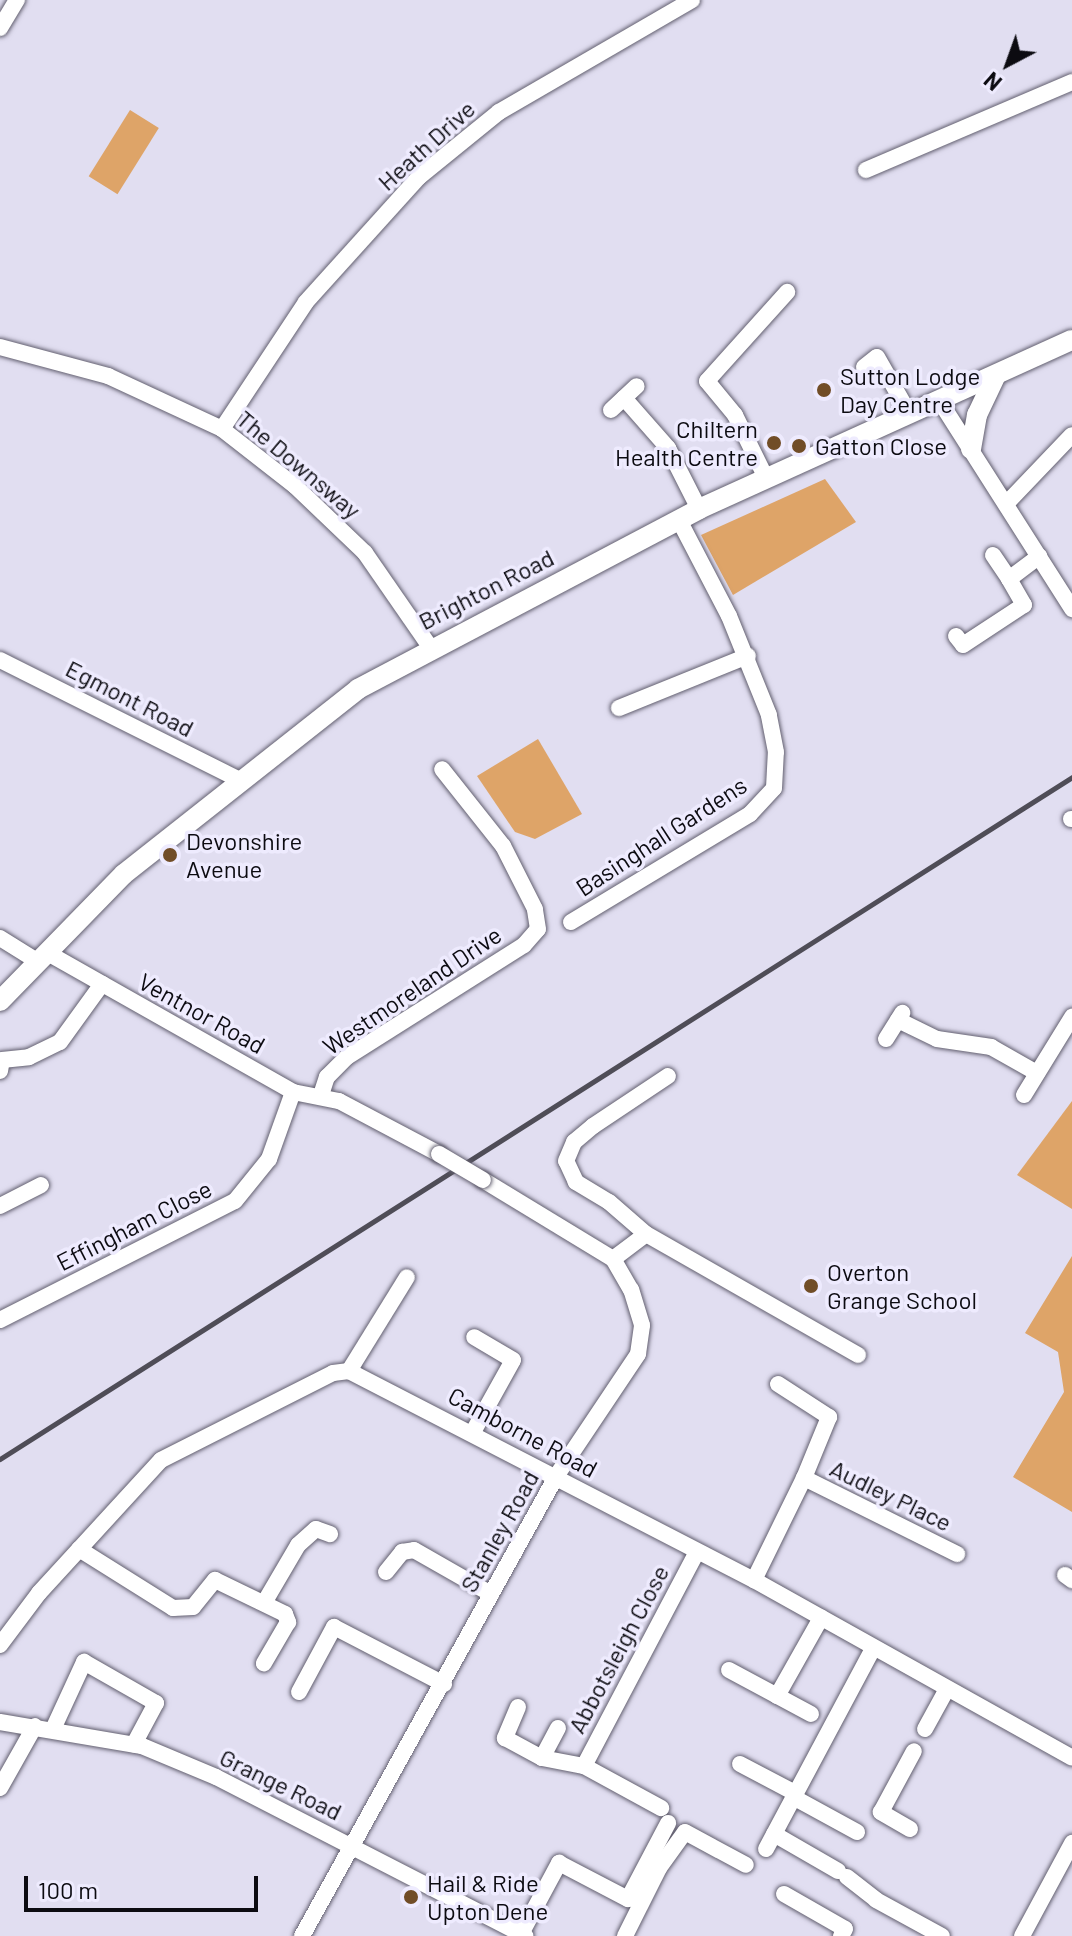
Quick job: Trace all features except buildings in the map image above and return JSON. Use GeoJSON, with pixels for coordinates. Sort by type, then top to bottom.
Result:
{"type":"FeatureCollection","features":[{"type":"Feature","properties":{"kind":"main road","name":"Brighton Road"},"geometry":{"type":"LineString","coordinates":[[0,1001],[124,874],[330,707],[430,647],[699,509],[1072,340]]}},
{"type":"Feature","properties":{"kind":"main road"},"geometry":{"type":"LineString","coordinates":[[971,449],[977,415],[996,375]]}},
{"type":"Feature","properties":{"kind":"street"},"geometry":{"type":"LineString","coordinates":[[0,28],[17,0]]}},
{"type":"Feature","properties":{"kind":"street","name":"Heath Drive"},"geometry":{"type":"LineString","coordinates":[[222,429],[306,302],[419,177],[499,112],[692,0]]}},
{"type":"Feature","properties":{"kind":"street"},"geometry":{"type":"LineString","coordinates":[[866,170],[1072,82]]}},
{"type":"Feature","properties":{"kind":"street"},"geometry":{"type":"LineString","coordinates":[[766,478],[735,415],[707,381],[788,292]]}},
{"type":"Feature","properties":{"kind":"street","name":"The Downsway"},"geometry":{"type":"LineString","coordinates":[[0,347],[108,376],[222,429],[295,486],[365,553],[430,647]]}},
{"type":"Feature","properties":{"kind":"street"},"geometry":{"type":"LineString","coordinates":[[864,367],[877,357],[909,413]]}},
{"type":"Feature","properties":{"kind":"street"},"geometry":{"type":"LineString","coordinates":[[611,410],[637,386]]}},
{"type":"Feature","properties":{"kind":"street"},"geometry":{"type":"LineString","coordinates":[[624,398],[668,448],[699,509]]}},
{"type":"Feature","properties":{"kind":"street"},"geometry":{"type":"LineString","coordinates":[[939,400],[1072,609]]}},
{"type":"Feature","properties":{"kind":"street"},"geometry":{"type":"LineString","coordinates":[[1006,504],[1072,435]]}},
{"type":"Feature","properties":{"kind":"street","name":"Basinghall Gardens"},"geometry":{"type":"LineString","coordinates":[[571,922],[750,814],[774,788],[772,728],[748,656],[679,520]]}},
{"type":"Feature","properties":{"kind":"street"},"geometry":{"type":"LineString","coordinates":[[956,636],[963,645],[1024,605],[993,555]]}},
{"type":"Feature","properties":{"kind":"street"},"geometry":{"type":"LineString","coordinates":[[1009,579],[1039,556]]}},
{"type":"Feature","properties":{"kind":"street"},"geometry":{"type":"LineString","coordinates":[[619,708],[748,656]]}},
{"type":"Feature","properties":{"kind":"street","name":"Egmont Road"},"geometry":{"type":"LineString","coordinates":[[0,660],[238,779]]}},
{"type":"Feature","properties":{"kind":"street","name":"Westmoreland Drive"},"geometry":{"type":"LineString","coordinates":[[321,1095],[327,1077],[347,1057],[524,945],[538,929],[535,909],[503,846],[442,769]]}},
{"type":"Feature","properties":{"kind":"street"},"geometry":{"type":"LineString","coordinates":[[0,938],[42,956]]}},
{"type":"Feature","properties":{"kind":"street","name":"Ventnor Road"},"geometry":{"type":"LineString","coordinates":[[42,956],[102,984],[293,1092],[321,1095],[339,1101]]}},
{"type":"Feature","properties":{"kind":"street"},"geometry":{"type":"LineString","coordinates":[[0,1071],[2,1060],[29,1057],[60,1042],[102,984]]}},
{"type":"Feature","properties":{"kind":"street"},"geometry":{"type":"LineString","coordinates":[[886,1039],[900,1016],[937,1039],[991,1047],[1037,1073]]}},
{"type":"Feature","properties":{"kind":"street"},"geometry":{"type":"LineString","coordinates":[[1024,1095],[1072,1017]]}},
{"type":"Feature","properties":{"kind":"street"},"geometry":{"type":"LineString","coordinates":[[668,1076],[574,1142],[566,1161],[576,1182],[609,1202],[646,1234],[858,1355]]}},
{"type":"Feature","properties":{"kind":"street","name":"Effingham Close"},"geometry":{"type":"LineString","coordinates":[[0,1320],[235,1201],[269,1159],[293,1092]]}},
{"type":"Feature","properties":{"kind":"street","name":"Stanley Road"},"geometry":{"type":"LineString","coordinates":[[302,1936],[557,1475],[638,1354],[642,1325],[631,1290],[613,1259],[439,1154],[339,1101]]}},
{"type":"Feature","properties":{"kind":"street"},"geometry":{"type":"LineString","coordinates":[[0,1206],[41,1185]]}},
{"type":"Feature","properties":{"kind":"street"},"geometry":{"type":"LineString","coordinates":[[613,1259],[646,1234]]}},
{"type":"Feature","properties":{"kind":"street"},"geometry":{"type":"LineString","coordinates":[[0,1645],[79,1549],[161,1460],[324,1377],[349,1371],[407,1277]]}},
{"type":"Feature","properties":{"kind":"street"},"geometry":{"type":"LineString","coordinates":[[29,1306],[36,1322]]}},
{"type":"Feature","properties":{"kind":"street"},"geometry":{"type":"LineString","coordinates":[[473,1432],[513,1360],[474,1337]]}},
{"type":"Feature","properties":{"kind":"street","name":"Camborne Road"},"geometry":{"type":"LineString","coordinates":[[349,1371],[557,1475],[696,1554],[754,1580],[1072,1758]]}},
{"type":"Feature","properties":{"kind":"street","name":"Audley Place"},"geometry":{"type":"LineString","coordinates":[[754,1580],[830,1423],[823,1409],[778,1384]]}},
{"type":"Feature","properties":{"kind":"street","name":"Audley Place"},"geometry":{"type":"LineString","coordinates":[[804,1478],[957,1554]]}},
{"type":"Feature","properties":{"kind":"street"},"geometry":{"type":"LineString","coordinates":[[264,1603],[298,1545],[316,1529],[330,1534]]}},
{"type":"Feature","properties":{"kind":"street"},"geometry":{"type":"LineString","coordinates":[[79,1549],[173,1608],[193,1607],[215,1580],[285,1614],[288,1622],[264,1663]]}},
{"type":"Feature","properties":{"kind":"street"},"geometry":{"type":"LineString","coordinates":[[386,1572],[402,1552],[414,1550],[491,1594]]}},
{"type":"Feature","properties":{"kind":"street","name":"Abbotsleigh Close"},"geometry":{"type":"LineString","coordinates":[[584,1766],[696,1554]]}},
{"type":"Feature","properties":{"kind":"street"},"geometry":{"type":"LineString","coordinates":[[777,1696],[821,1618]]}},
{"type":"Feature","properties":{"kind":"street"},"geometry":{"type":"LineString","coordinates":[[299,1692],[334,1627],[444,1684]]}},
{"type":"Feature","properties":{"kind":"street"},"geometry":{"type":"LineString","coordinates":[[873,1649],[770,1842],[842,1874],[876,1900],[942,1936]]}},
{"type":"Feature","properties":{"kind":"street"},"geometry":{"type":"LineString","coordinates":[[54,1727],[84,1662],[156,1703],[134,1744]]}},
{"type":"Feature","properties":{"kind":"street"},"geometry":{"type":"LineString","coordinates":[[729,1670],[811,1714]]}},
{"type":"Feature","properties":{"kind":"street"},"geometry":{"type":"LineString","coordinates":[[925,1729],[947,1689]]}},
{"type":"Feature","properties":{"kind":"street"},"geometry":{"type":"LineString","coordinates":[[518,1707],[505,1738],[542,1758],[584,1766],[664,1815],[628,1899],[559,1863],[523,1935]]}},
{"type":"Feature","properties":{"kind":"street","name":"Grange Road"},"geometry":{"type":"LineString","coordinates":[[0,1722],[54,1727],[134,1744],[216,1777],[523,1935]]}},
{"type":"Feature","properties":{"kind":"street"},"geometry":{"type":"LineString","coordinates":[[0,1788],[35,1726]]}},
{"type":"Feature","properties":{"kind":"street"},"geometry":{"type":"LineString","coordinates":[[542,1758],[558,1728]]}},
{"type":"Feature","properties":{"kind":"street"},"geometry":{"type":"LineString","coordinates":[[910,1829],[881,1812],[914,1751]]}},
{"type":"Feature","properties":{"kind":"street"},"geometry":{"type":"LineString","coordinates":[[740,1764],[857,1832]]}},
{"type":"Feature","properties":{"kind":"street"},"geometry":{"type":"LineString","coordinates":[[625,1936],[659,1868],[685,1832],[746,1865]]}},
{"type":"Feature","properties":{"kind":"street"},"geometry":{"type":"LineString","coordinates":[[1022,1936],[1072,1843]]}},
{"type":"Feature","properties":{"kind":"street"},"geometry":{"type":"LineString","coordinates":[[784,1894],[845,1929],[841,1936]]}},
{"type":"Feature","properties":{"kind":"shaded area"},"geometry":{"type":"Polygon","coordinates":[[[130,110],[159,128],[117,194],[89,176],[130,110]]]}},
{"type":"Feature","properties":{"kind":"shaded area"},"geometry":{"type":"Polygon","coordinates":[[[825,479],[856,522],[733,595],[701,535],[825,479]]]}},
{"type":"Feature","properties":{"kind":"shaded area"},"geometry":{"type":"Polygon","coordinates":[[[538,739],[582,814],[535,839],[515,832],[477,776],[538,739]]]}},
{"type":"Feature","properties":{"kind":"shaded area"},"geometry":{"type":"Polygon","coordinates":[[[1072,1101],[1072,1209],[1017,1175],[1072,1101]]]}},
{"type":"Feature","properties":{"kind":"shaded area"},"geometry":{"type":"Polygon","coordinates":[[[1072,1256],[1072,1512],[1013,1477],[1064,1392],[1058,1352],[1025,1333],[1072,1256]]]}},
{"type":"Feature","properties":{"kind":"railway"},"geometry":{"type":"LineString","coordinates":[[0,1459],[1072,777]]}},
{"type":"Feature","properties":{"kind":"place","name":"Sutton Lodge Day Centre"},"geometry":{"type":"Point","coordinates":[824,390]}},
{"type":"Feature","properties":{"kind":"place","name":"Chiltern Health Centre"},"geometry":{"type":"Point","coordinates":[774,443]}},
{"type":"Feature","properties":{"kind":"place","name":"Gatton Close"},"geometry":{"type":"Point","coordinates":[799,446]}},
{"type":"Feature","properties":{"kind":"place","name":"Devonshire Avenue"},"geometry":{"type":"Point","coordinates":[170,855]}},
{"type":"Feature","properties":{"kind":"place","name":"Overton Grange School"},"geometry":{"type":"Point","coordinates":[811,1286]}},
{"type":"Feature","properties":{"kind":"place","name":"Hail & Ride Upton Dene"},"geometry":{"type":"Point","coordinates":[411,1897]}}]}
